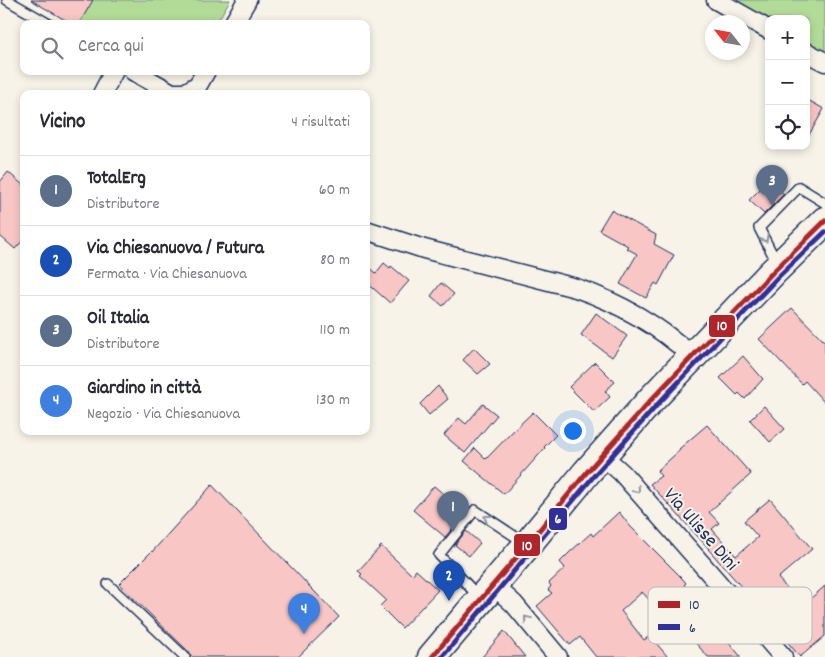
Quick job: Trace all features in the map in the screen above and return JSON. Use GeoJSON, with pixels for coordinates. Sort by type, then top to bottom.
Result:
{"type":"FeatureCollection","features":[{"type":"Feature","properties":{"kind":"main road"},"geometry":{"type":"LineString","coordinates":[[432,657],[587,472],[651,400],[779,266],[825,221]]}},
{"type":"Feature","properties":{"kind":"street"},"geometry":{"type":"LineString","coordinates":[[235,20],[247,0]]}},
{"type":"Feature","properties":{"kind":"street"},"geometry":{"type":"LineString","coordinates":[[716,0],[765,28]]}},
{"type":"Feature","properties":{"kind":"street"},"geometry":{"type":"LineString","coordinates":[[810,54],[825,62]]}},
{"type":"Feature","properties":{"kind":"street"},"geometry":{"type":"LineString","coordinates":[[104,90],[112,75]]}},
{"type":"Feature","properties":{"kind":"street"},"geometry":{"type":"LineString","coordinates":[[140,75],[167,90]]}},
{"type":"Feature","properties":{"kind":"street"},"geometry":{"type":"LineString","coordinates":[[190,90],[198,84],[204,75]]}},
{"type":"Feature","properties":{"kind":"street"},"geometry":{"type":"LineString","coordinates":[[370,231],[424,249],[592,293],[651,324],[674,340],[692,356]]}},
{"type":"Feature","properties":{"kind":"street","name":"Via Ulisse Dini"},"geometry":{"type":"LineString","coordinates":[[602,455],[622,473],[722,587]]}},
{"type":"Feature","properties":{"kind":"street"},"geometry":{"type":"LineString","coordinates":[[487,592],[514,604],[558,657]]}},
{"type":"Feature","properties":{"kind":"street","name":"Via Ulisse Dini"},"geometry":{"type":"LineString","coordinates":[[772,644],[783,657]]}},
{"type":"Feature","properties":{"kind":"lane"},"geometry":{"type":"LineString","coordinates":[[7,0],[42,20]]}},
{"type":"Feature","properties":{"kind":"lane"},"geometry":{"type":"LineString","coordinates":[[779,266],[759,228],[799,187],[825,203]]}},
{"type":"Feature","properties":{"kind":"lane"},"geometry":{"type":"LineString","coordinates":[[487,592],[439,555],[475,510],[527,545]]}},
{"type":"Feature","properties":{"kind":"lane"},"geometry":{"type":"LineString","coordinates":[[108,584],[185,657]]}},
{"type":"Feature","properties":{"kind":"green space"},"geometry":{"type":"Polygon","coordinates":[[[39,0],[230,0],[218,20],[73,20],[39,0]]]}},
{"type":"Feature","properties":{"kind":"green space"},"geometry":{"type":"Polygon","coordinates":[[[736,0],[825,0],[825,52],[810,43],[810,15],[765,15],[765,17],[736,0]]]}},
{"type":"Feature","properties":{"kind":"building"},"geometry":{"type":"Polygon","coordinates":[[[31,0],[93,0],[81,20],[65,20],[31,0]]]}},
{"type":"Feature","properties":{"kind":"building"},"geometry":{"type":"Polygon","coordinates":[[[810,101],[824,109],[810,133],[810,101]]]}},
{"type":"Feature","properties":{"kind":"building"},"geometry":{"type":"Polygon","coordinates":[[[8,172],[20,182],[20,243],[15,249],[0,236],[0,182],[8,172]]]}},
{"type":"Feature","properties":{"kind":"building"},"geometry":{"type":"Polygon","coordinates":[[[769,180],[784,194],[764,214],[749,200],[769,180]]]}},
{"type":"Feature","properties":{"kind":"building"},"geometry":{"type":"Polygon","coordinates":[[[611,210],[656,235],[654,244],[674,255],[658,285],[655,283],[646,298],[620,284],[637,254],[626,248],[628,246],[599,230],[611,210]]]}},
{"type":"Feature","properties":{"kind":"building"},"geometry":{"type":"Polygon","coordinates":[[[384,263],[390,268],[391,266],[409,281],[390,303],[370,286],[370,268],[376,273],[384,263]]]}},
{"type":"Feature","properties":{"kind":"building"},"geometry":{"type":"Polygon","coordinates":[[[441,283],[454,294],[443,306],[431,296],[441,283]]]}},
{"type":"Feature","properties":{"kind":"building"},"geometry":{"type":"Polygon","coordinates":[[[792,308],[825,342],[825,403],[805,381],[802,384],[759,339],[792,308]]]}},
{"type":"Feature","properties":{"kind":"building"},"geometry":{"type":"Polygon","coordinates":[[[596,313],[627,336],[612,357],[581,335],[596,313]]]}},
{"type":"Feature","properties":{"kind":"building"},"geometry":{"type":"Polygon","coordinates":[[[474,348],[490,364],[478,374],[463,360],[474,348]]]}},
{"type":"Feature","properties":{"kind":"building"},"geometry":{"type":"Polygon","coordinates":[[[743,356],[763,379],[745,399],[739,393],[737,395],[720,378],[743,356]]]}},
{"type":"Feature","properties":{"kind":"building"},"geometry":{"type":"Polygon","coordinates":[[[595,362],[615,382],[605,391],[610,397],[594,412],[569,387],[595,362]]]}},
{"type":"Feature","properties":{"kind":"building"},"geometry":{"type":"Polygon","coordinates":[[[438,386],[448,399],[429,415],[420,404],[438,386]]]}},
{"type":"Feature","properties":{"kind":"building"},"geometry":{"type":"Polygon","coordinates":[[[483,404],[497,415],[465,453],[444,435],[459,418],[466,424],[483,404]]]}},
{"type":"Feature","properties":{"kind":"building"},"geometry":{"type":"Polygon","coordinates":[[[764,406],[785,429],[770,442],[750,420],[764,406]]]}},
{"type":"Feature","properties":{"kind":"building"},"geometry":{"type":"Polygon","coordinates":[[[533,412],[556,435],[504,494],[464,461],[475,448],[486,459],[533,412]]]}},
{"type":"Feature","properties":{"kind":"building"},"geometry":{"type":"Polygon","coordinates":[[[707,425],[751,474],[709,512],[719,523],[712,529],[736,556],[758,537],[744,521],[770,499],[812,549],[778,578],[786,587],[741,587],[650,484],[661,476],[657,471],[707,425]]]}},
{"type":"Feature","properties":{"kind":"building"},"geometry":{"type":"Polygon","coordinates":[[[212,485],[339,617],[298,657],[192,657],[119,584],[152,552],[212,485]]]}},
{"type":"Feature","properties":{"kind":"building"},"geometry":{"type":"Polygon","coordinates":[[[434,486],[452,501],[443,511],[457,523],[445,537],[413,510],[434,486]]]}},
{"type":"Feature","properties":{"kind":"building"},"geometry":{"type":"Polygon","coordinates":[[[619,512],[630,526],[686,583],[684,585],[686,587],[648,587],[648,598],[642,592],[621,611],[644,640],[648,637],[648,644],[657,644],[668,657],[596,657],[580,637],[570,645],[537,606],[552,593],[548,590],[551,586],[549,583],[565,568],[560,562],[591,533],[593,536],[619,512]]]}},
{"type":"Feature","properties":{"kind":"building"},"geometry":{"type":"Polygon","coordinates":[[[466,531],[480,543],[469,556],[455,545],[466,531]]]}},
{"type":"Feature","properties":{"kind":"building"},"geometry":{"type":"Polygon","coordinates":[[[381,546],[412,575],[416,570],[438,590],[402,628],[380,606],[386,600],[360,576],[362,574],[358,571],[381,546]]]}},
{"type":"Feature","properties":{"kind":"building"},"geometry":{"type":"Polygon","coordinates":[[[825,586],[825,636],[800,657],[789,644],[812,644],[812,597],[825,586]]]}},
{"type":"Feature","properties":{"kind":"building"},"geometry":{"type":"Polygon","coordinates":[[[504,631],[525,657],[482,657],[504,631]]]}},
{"type":"Feature","properties":{"kind":"building"},"geometry":{"type":"Polygon","coordinates":[[[696,644],[730,644],[741,657],[708,657],[696,644]]]}},
{"type":"Feature","properties":{"kind":"transit line","name":"10"},"geometry":{"type":"LineString","coordinates":[[432,657],[587,472],[651,400],[773,272],[825,221]]}},
{"type":"Feature","properties":{"kind":"transit line","name":"6"},"geometry":{"type":"LineString","coordinates":[[442,657],[593,477],[657,405],[778,277],[825,232]]}},
{"type":"Feature","properties":{"kind":"place","name":"Oil Italia"},"geometry":{"type":"Point","coordinates":[772,206]}},
{"type":"Feature","properties":{"kind":"place","name":"TotalErg"},"geometry":{"type":"Point","coordinates":[453,532]}},
{"type":"Feature","properties":{"kind":"place","name":"Via Chiesanuova / Futura"},"geometry":{"type":"Point","coordinates":[449,601]}},
{"type":"Feature","properties":{"kind":"place","name":"Giardino in città"},"geometry":{"type":"Point","coordinates":[304,634]}}]}
